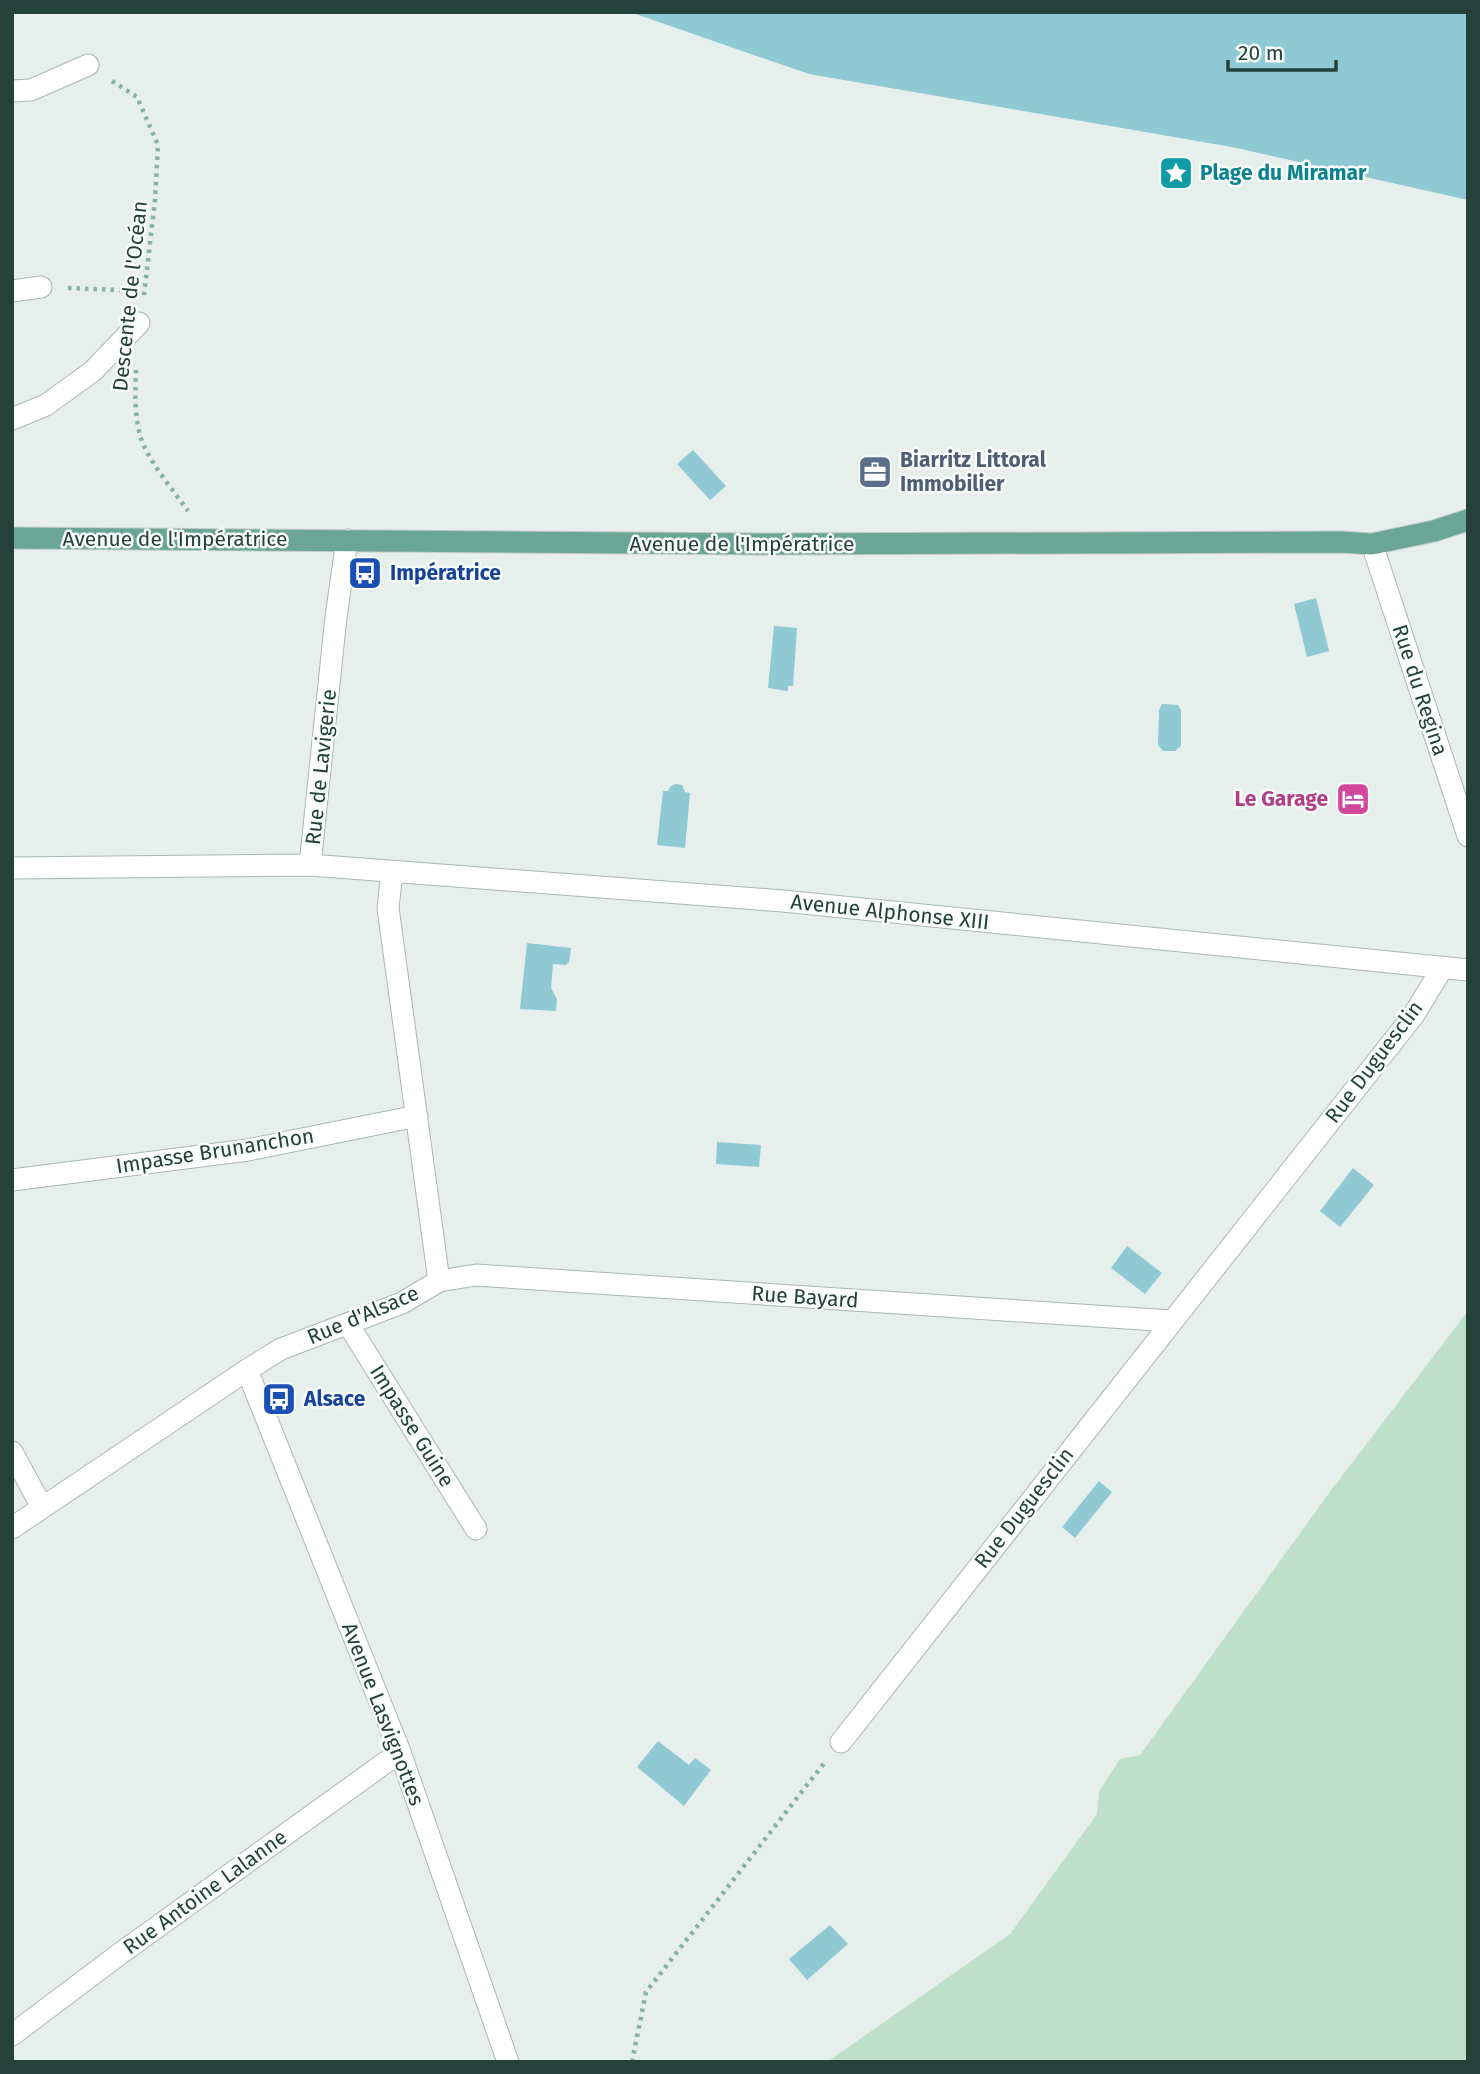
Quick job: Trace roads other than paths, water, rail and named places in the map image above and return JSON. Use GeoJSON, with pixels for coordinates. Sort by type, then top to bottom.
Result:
{"type":"FeatureCollection","features":[{"type":"Feature","properties":{"kind":"main road","name":"Avenue de l'Impératrice"},"geometry":{"type":"LineString","coordinates":[[12,538],[766,544],[1372,544],[1434,531],[1468,520]]}},
{"type":"Feature","properties":{"kind":"street"},"geometry":{"type":"LineString","coordinates":[[12,91],[32,90],[88,65]]}},
{"type":"Feature","properties":{"kind":"street"},"geometry":{"type":"LineString","coordinates":[[12,291],[41,288]]}},
{"type":"Feature","properties":{"kind":"street"},"geometry":{"type":"LineString","coordinates":[[12,419],[46,405],[93,372],[139,323]]}},
{"type":"Feature","properties":{"kind":"street","name":"Rue de Lavigerie"},"geometry":{"type":"LineString","coordinates":[[12,868],[310,865],[336,617],[347,540]]}},
{"type":"Feature","properties":{"kind":"street","name":"Rue du Regina"},"geometry":{"type":"LineString","coordinates":[[1372,544],[1468,836]]}},
{"type":"Feature","properties":{"kind":"street","name":"Avenue Alphonse XIII"},"geometry":{"type":"LineString","coordinates":[[310,865],[797,902],[1468,970]]}},
{"type":"Feature","properties":{"kind":"street","name":"Rue d'Alsace"},"geometry":{"type":"LineString","coordinates":[[12,1528],[281,1349],[402,1303],[439,1281],[388,908],[392,872]]}},
{"type":"Feature","properties":{"kind":"street","name":"Rue Duguesclin"},"geometry":{"type":"LineString","coordinates":[[841,1742],[1413,1016],[1443,967]]}},
{"type":"Feature","properties":{"kind":"street","name":"Impasse Brunanchon"},"geometry":{"type":"LineString","coordinates":[[12,1180],[248,1150],[417,1116]]}},
{"type":"Feature","properties":{"kind":"street","name":"Rue Bayard"},"geometry":{"type":"LineString","coordinates":[[439,1281],[476,1275],[1171,1321]]}},
{"type":"Feature","properties":{"kind":"street","name":"Impasse Guine"},"geometry":{"type":"LineString","coordinates":[[348,1324],[475,1529]]}},
{"type":"Feature","properties":{"kind":"street","name":"Avenue Lasvignottes"},"geometry":{"type":"LineString","coordinates":[[247,1370],[400,1752],[505,2060]]}},
{"type":"Feature","properties":{"kind":"street"},"geometry":{"type":"LineString","coordinates":[[12,1452],[42,1507]]}},
{"type":"Feature","properties":{"kind":"street","name":"Rue Antoine Lalanne"},"geometry":{"type":"LineString","coordinates":[[12,2035],[400,1752]]}},
{"type":"Feature","properties":{"kind":"water"},"geometry":{"type":"Polygon","coordinates":[[[630,12],[1468,12],[1468,200],[1232,147],[809,74],[630,12]]]}},
{"type":"Feature","properties":{"kind":"water"},"geometry":{"type":"Polygon","coordinates":[[[693,450],[726,486],[710,500],[677,464],[693,450]]]}},
{"type":"Feature","properties":{"kind":"water"},"geometry":{"type":"Polygon","coordinates":[[[1316,598],[1329,651],[1307,657],[1294,604],[1316,598]]]}},
{"type":"Feature","properties":{"kind":"water"},"geometry":{"type":"Polygon","coordinates":[[[774,626],[797,628],[793,686],[788,686],[788,691],[768,688],[774,626]]]}},
{"type":"Feature","properties":{"kind":"water"},"geometry":{"type":"Polygon","coordinates":[[[1162,704],[1178,705],[1181,710],[1181,746],[1175,751],[1163,751],[1158,745],[1159,710],[1162,704]]]}},
{"type":"Feature","properties":{"kind":"water"},"geometry":{"type":"Polygon","coordinates":[[[675,784],[682,785],[685,792],[690,793],[685,848],[657,845],[663,791],[668,791],[675,784]]]}},
{"type":"Feature","properties":{"kind":"water"},"geometry":{"type":"Polygon","coordinates":[[[527,943],[571,948],[566,965],[553,964],[551,988],[557,999],[556,1011],[520,1009],[527,943]]]}},
{"type":"Feature","properties":{"kind":"water"},"geometry":{"type":"Polygon","coordinates":[[[717,1142],[761,1145],[759,1167],[716,1164],[717,1142]]]}},
{"type":"Feature","properties":{"kind":"water"},"geometry":{"type":"Polygon","coordinates":[[[1353,1168],[1374,1185],[1340,1227],[1320,1211],[1353,1168]]]}},
{"type":"Feature","properties":{"kind":"water"},"geometry":{"type":"Polygon","coordinates":[[[1127,1246],[1162,1273],[1145,1294],[1111,1268],[1127,1246]]]}},
{"type":"Feature","properties":{"kind":"water"},"geometry":{"type":"Polygon","coordinates":[[[1099,1481],[1112,1492],[1075,1538],[1062,1527],[1099,1481]]]}},
{"type":"Feature","properties":{"kind":"water"},"geometry":{"type":"Polygon","coordinates":[[[658,1741],[689,1765],[695,1758],[711,1770],[684,1806],[637,1767],[658,1741]]]}},
{"type":"Feature","properties":{"kind":"water"},"geometry":{"type":"Polygon","coordinates":[[[830,1925],[848,1944],[807,1980],[789,1959],[830,1925]]]}},
{"type":"Feature","properties":{"kind":"place","name":"Plage du Miramar"},"geometry":{"type":"Point","coordinates":[1176,173]}},
{"type":"Feature","properties":{"kind":"place","name":"Biarritz Littoral Immobilier"},"geometry":{"type":"Point","coordinates":[875,472]}},
{"type":"Feature","properties":{"kind":"place","name":"Impératrice"},"geometry":{"type":"Point","coordinates":[365,573]}},
{"type":"Feature","properties":{"kind":"place","name":"Le Garage"},"geometry":{"type":"Point","coordinates":[1353,799]}},
{"type":"Feature","properties":{"kind":"place","name":"Alsace"},"geometry":{"type":"Point","coordinates":[279,1399]}}]}
